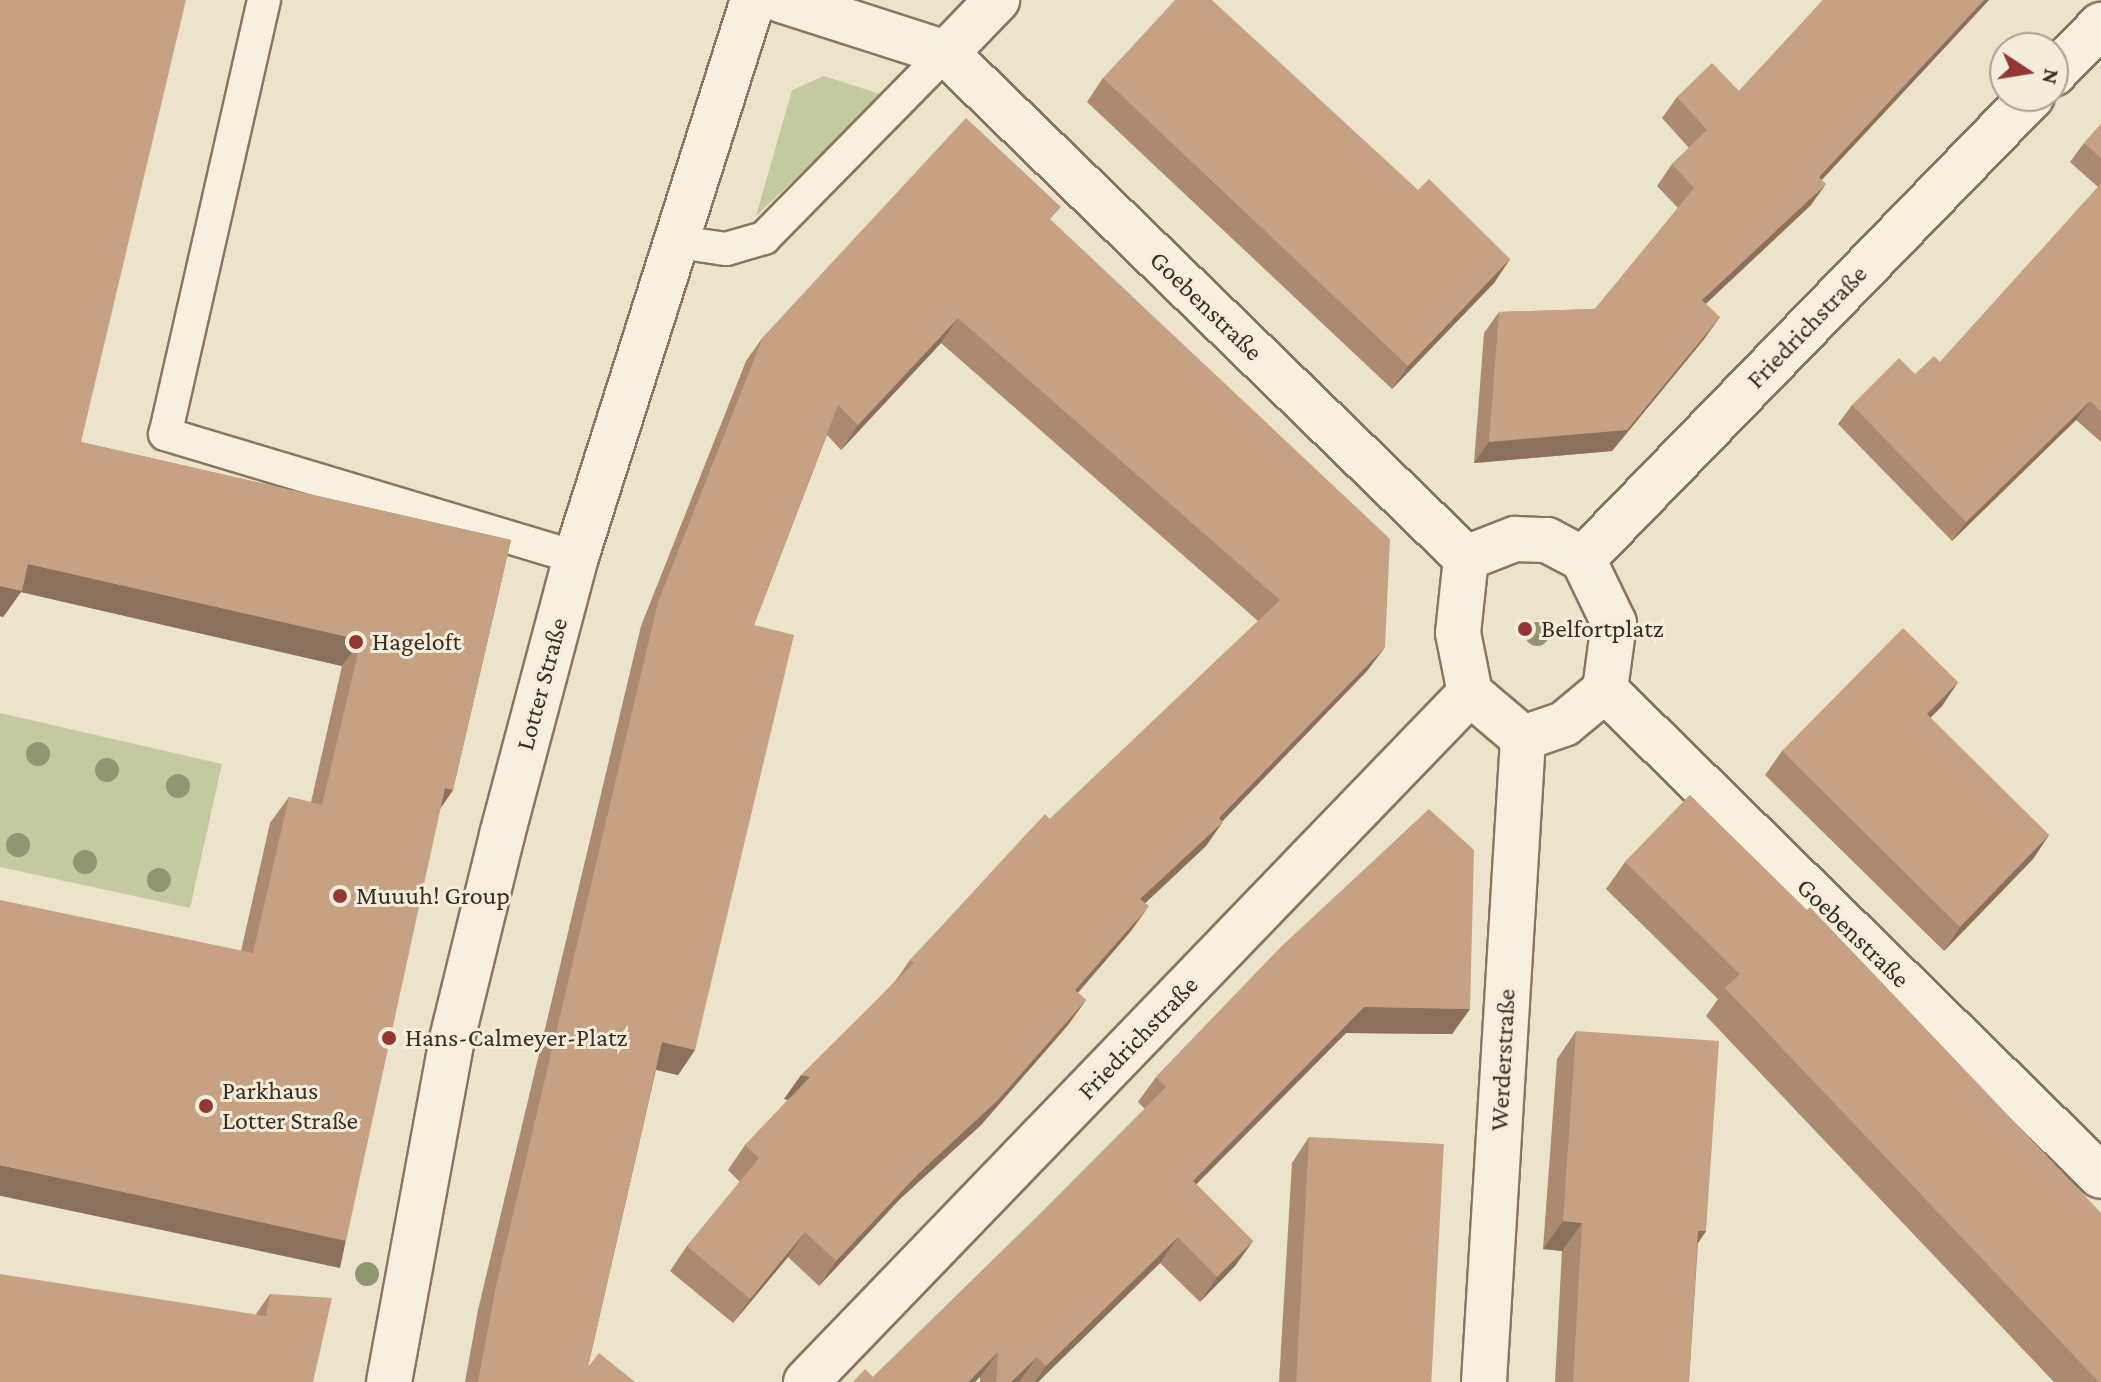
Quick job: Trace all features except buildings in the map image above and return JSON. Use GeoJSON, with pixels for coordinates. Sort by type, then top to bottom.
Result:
{"type":"FeatureCollection","features":[{"type":"Feature","properties":{"kind":"street","name":"Lotter Straße"},"geometry":{"type":"LineString","coordinates":[[389,1382],[459,1006],[576,557],[753,0]]}},
{"type":"Feature","properties":{"kind":"street"},"geometry":{"type":"LineString","coordinates":[[781,0],[946,53],[997,0]]}},
{"type":"Feature","properties":{"kind":"street"},"geometry":{"type":"LineString","coordinates":[[2069,58],[2101,25]]}},
{"type":"Feature","properties":{"kind":"street","name":"Goebenstraße"},"geometry":{"type":"LineString","coordinates":[[946,53],[1466,558]]}},
{"type":"Feature","properties":{"kind":"street","name":"Friedrichstraße"},"geometry":{"type":"LineString","coordinates":[[1583,559],[2016,112]]}},
{"type":"Feature","properties":{"kind":"street"},"geometry":{"type":"LineString","coordinates":[[1515,539],[1547,540],[1583,559],[1614,623],[1605,690],[1564,724],[1523,738],[1470,693],[1458,633],[1466,558],[1515,539]]}},
{"type":"Feature","properties":{"kind":"street","name":"Goebenstraße"},"geometry":{"type":"LineString","coordinates":[[1605,690],[2101,1176]]}},
{"type":"Feature","properties":{"kind":"street","name":"Friedrichstraße"},"geometry":{"type":"LineString","coordinates":[[806,1382],[1470,693]]}},
{"type":"Feature","properties":{"kind":"street","name":"Werderstraße"},"geometry":{"type":"LineString","coordinates":[[1484,1382],[1523,738]]}},
{"type":"Feature","properties":{"kind":"lane"},"geometry":{"type":"LineString","coordinates":[[264,0],[165,434],[576,557]]}},
{"type":"Feature","properties":{"kind":"lane"},"geometry":{"type":"LineString","coordinates":[[678,242],[726,249],[764,238],[946,53]]}},
{"type":"Feature","properties":{"kind":"green space"},"geometry":{"type":"Polygon","coordinates":[[[824,76],[883,95],[756,216],[792,90],[824,76]]]}},
{"type":"Feature","properties":{"kind":"green space"},"geometry":{"type":"Polygon","coordinates":[[[0,713],[222,764],[190,908],[0,867],[0,713]]]}},
{"type":"Feature","properties":{"kind":"place","name":"Belfortplatz"},"geometry":{"type":"Point","coordinates":[1525,629]}},
{"type":"Feature","properties":{"kind":"place","name":"Hageloft"},"geometry":{"type":"Point","coordinates":[356,642]}},
{"type":"Feature","properties":{"kind":"place","name":"Muuuh! Group"},"geometry":{"type":"Point","coordinates":[340,896]}},
{"type":"Feature","properties":{"kind":"place","name":"Hans-Calmeyer-Platz"},"geometry":{"type":"Point","coordinates":[389,1038]}},
{"type":"Feature","properties":{"kind":"place","name":"Parkhaus Lotter Straße"},"geometry":{"type":"Point","coordinates":[206,1106]}}]}
